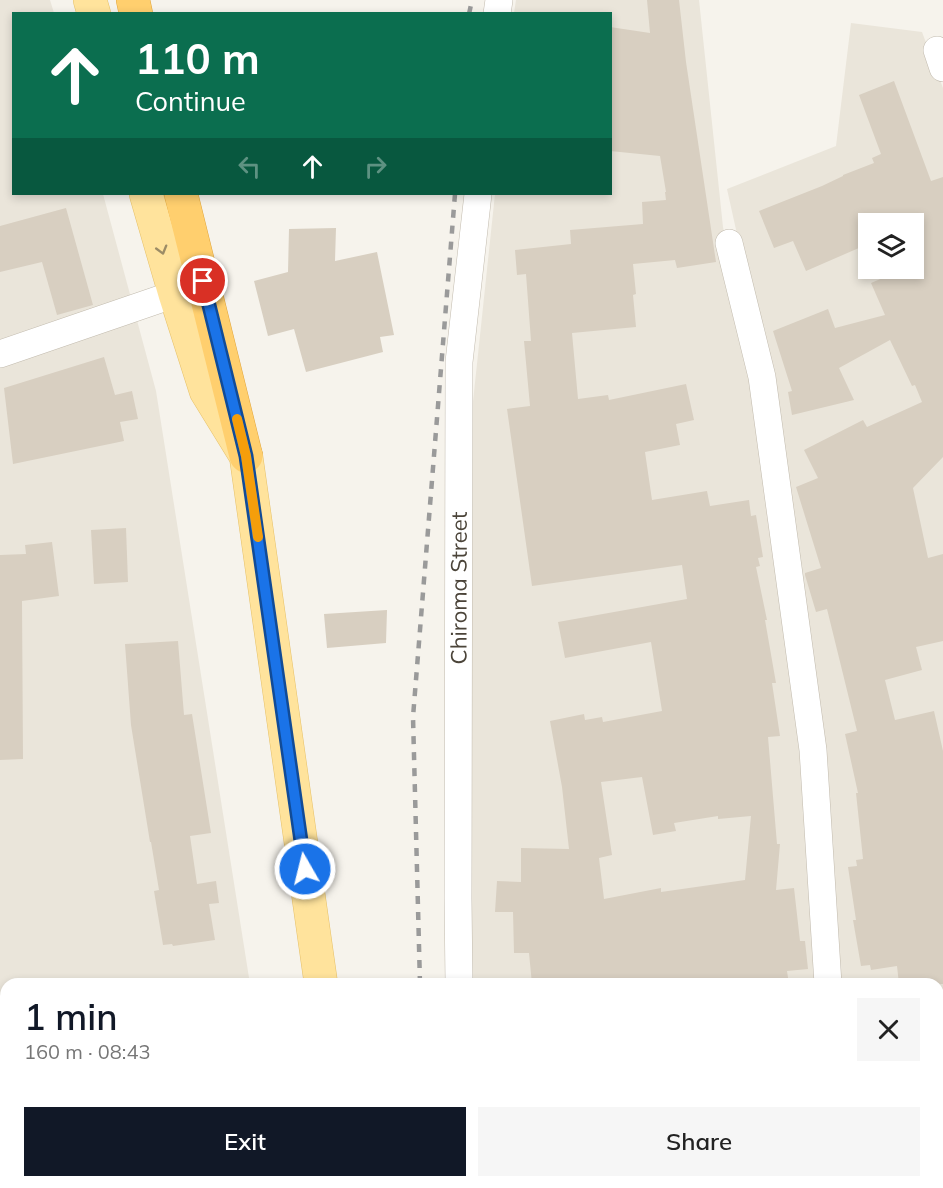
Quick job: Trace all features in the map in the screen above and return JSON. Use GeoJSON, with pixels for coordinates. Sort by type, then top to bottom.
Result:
{"type":"FeatureCollection","features":[{"type":"Feature","properties":{"kind":"highway"},"geometry":{"type":"LineString","coordinates":[[181,195],[246,456]]}},
{"type":"Feature","properties":{"kind":"main road"},"geometry":{"type":"LineString","coordinates":[[146,195],[206,391],[246,456],[320,978]]}},
{"type":"Feature","properties":{"kind":"street","name":"Chiroma Street"},"geometry":{"type":"LineString","coordinates":[[459,978],[459,362],[478,195]]}},
{"type":"Feature","properties":{"kind":"street"},"geometry":{"type":"LineString","coordinates":[[729,243],[762,377],[813,750],[828,978]]}},
{"type":"Feature","properties":{"kind":"street"},"geometry":{"type":"LineString","coordinates":[[0,354],[175,294]]}},
{"type":"Feature","properties":{"kind":"shaded area"},"geometry":{"type":"Polygon","coordinates":[[[0,0],[50,0],[54,12],[12,12],[12,195],[103,195],[156,391],[249,978],[0,978],[0,0]]]}},
{"type":"Feature","properties":{"kind":"shaded area"},"geometry":{"type":"Polygon","coordinates":[[[516,0],[699,0],[723,227],[753,382],[802,749],[817,978],[472,978],[470,832],[472,411],[495,195],[612,195],[612,12],[514,12],[516,0]]]}},
{"type":"Feature","properties":{"kind":"shaded area"},"geometry":{"type":"Polygon","coordinates":[[[851,23],[922,32],[943,88],[943,978],[835,978],[770,383],[727,189],[836,146],[851,23]]]}},
{"type":"Feature","properties":{"kind":"building"},"geometry":{"type":"Polygon","coordinates":[[[647,0],[679,0],[716,262],[677,268],[675,260],[633,264],[636,327],[572,333],[578,399],[608,395],[609,400],[686,384],[694,420],[676,424],[680,445],[645,452],[652,500],[707,491],[710,506],[749,500],[751,516],[756,515],[763,557],[758,558],[760,566],[756,567],[767,620],[765,620],[776,683],[772,683],[780,736],[768,737],[777,844],[780,844],[776,890],[794,888],[800,941],[805,941],[808,969],[787,971],[788,978],[531,978],[529,953],[514,953],[513,912],[495,912],[497,881],[521,882],[521,848],[569,849],[562,787],[550,721],[584,714],[585,720],[602,717],[603,722],[662,711],[651,642],[565,658],[558,622],[687,599],[682,565],[532,586],[507,409],[530,406],[524,341],[531,341],[526,274],[517,275],[515,250],[571,244],[570,230],[643,224],[642,202],[666,200],[660,156],[612,151],[612,27],[650,33],[647,0]],[[642,777],[601,782],[612,855],[599,858],[604,899],[661,888],[661,892],[745,880],[751,816],[718,819],[718,816],[674,823],[676,831],[653,835],[642,777]]]}},
{"type":"Feature","properties":{"kind":"building"},"geometry":{"type":"Polygon","coordinates":[[[894,81],[931,181],[943,177],[943,457],[913,488],[928,558],[943,554],[943,641],[916,647],[922,670],[885,680],[895,720],[934,711],[943,751],[943,978],[898,978],[897,966],[871,970],[870,965],[861,966],[853,920],[856,920],[848,867],[857,866],[856,860],[863,859],[856,793],[858,793],[845,734],[857,731],[827,609],[816,612],[805,575],[805,573],[821,568],[796,487],[818,478],[804,450],[863,420],[867,427],[922,402],[890,340],[839,368],[854,400],[792,415],[788,392],[792,391],[773,331],[828,309],[835,328],[885,315],[871,283],[880,279],[924,279],[924,213],[858,213],[858,248],[806,271],[793,241],[774,248],[759,211],[874,163],[872,158],[881,154],[859,95],[894,81]]]}},
{"type":"Feature","properties":{"kind":"building"},"geometry":{"type":"Polygon","coordinates":[[[66,208],[93,305],[57,315],[42,262],[0,272],[0,226],[66,208]]]}},
{"type":"Feature","properties":{"kind":"building"},"geometry":{"type":"Polygon","coordinates":[[[336,228],[335,261],[377,252],[394,335],[380,337],[383,352],[306,372],[294,329],[268,336],[254,281],[288,272],[289,229],[336,228]]]}},
{"type":"Feature","properties":{"kind":"building"},"geometry":{"type":"Polygon","coordinates":[[[104,357],[115,395],[132,391],[138,419],[120,422],[124,441],[13,464],[4,388],[104,357]]]}},
{"type":"Feature","properties":{"kind":"building"},"geometry":{"type":"Polygon","coordinates":[[[126,528],[128,582],[94,584],[91,530],[126,528]]]}},
{"type":"Feature","properties":{"kind":"building"},"geometry":{"type":"Polygon","coordinates":[[[52,542],[59,596],[22,601],[23,759],[0,760],[0,555],[26,554],[25,545],[52,542]]]}},
{"type":"Feature","properties":{"kind":"building"},"geometry":{"type":"Polygon","coordinates":[[[387,610],[386,643],[327,648],[324,614],[387,610]]]}},
{"type":"Feature","properties":{"kind":"building"},"geometry":{"type":"Polygon","coordinates":[[[178,641],[184,715],[192,714],[211,833],[190,836],[197,884],[216,881],[219,903],[209,904],[215,940],[173,946],[172,944],[163,945],[154,891],[159,890],[131,725],[125,644],[178,641]]]}},
{"type":"Feature","properties":{"kind":"railway"},"geometry":{"type":"LineString","coordinates":[[469,12],[472,0]]}},
{"type":"Feature","properties":{"kind":"railway"},"geometry":{"type":"LineString","coordinates":[[420,978],[413,717],[455,195]]}},
{"type":"Feature","properties":{"kind":"slow traffic"},"geometry":{"type":"LineString","coordinates":[[237,419],[246,456],[258,537]]}},
{"type":"Feature","properties":{"kind":"route"},"geometry":{"type":"LineString","coordinates":[[203,281],[246,456],[305,869]]}}]}
